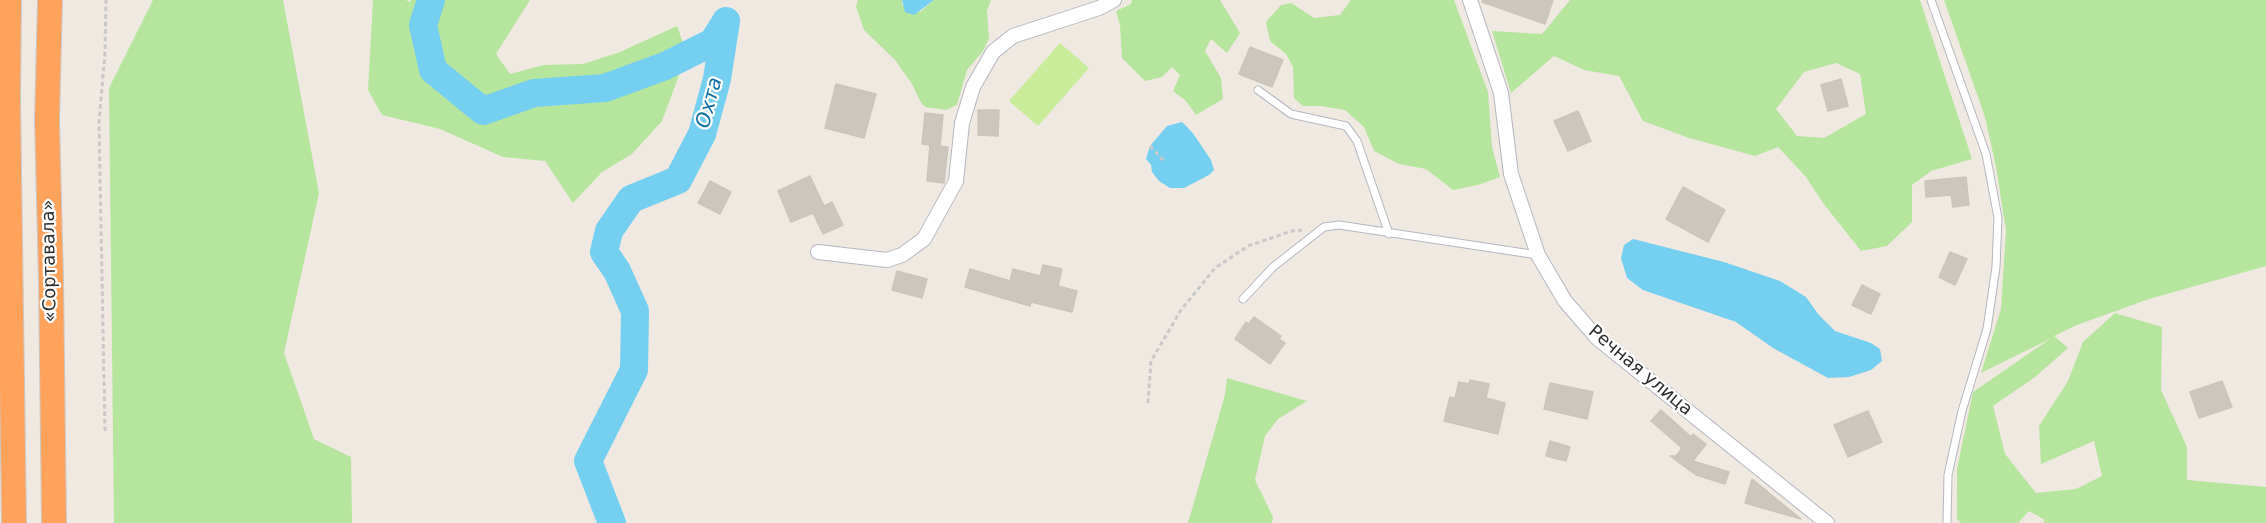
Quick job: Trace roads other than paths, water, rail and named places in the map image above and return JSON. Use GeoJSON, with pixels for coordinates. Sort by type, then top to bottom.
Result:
{"type":"FeatureCollection","features":[{"type":"Feature","properties":{"kind":"highway"},"geometry":{"type":"LineString","coordinates":[[9,0],[8,99],[14,523]]}},
{"type":"Feature","properties":{"kind":"highway","name":"«Сортавала»"},"geometry":{"type":"LineString","coordinates":[[50,0],[47,120],[54,523]]}},
{"type":"Feature","properties":{"kind":"street"},"geometry":{"type":"LineString","coordinates":[[818,252],[887,260],[902,255],[924,239],[956,181],[962,123],[973,87],[993,51],[1013,36],[1098,8],[1114,0]]}},
{"type":"Feature","properties":{"kind":"street","name":"Речная улица"},"geometry":{"type":"LineString","coordinates":[[1470,0],[1501,93],[1511,174],[1538,255],[1565,301],[1597,338],[1827,523]]}},
{"type":"Feature","properties":{"kind":"lane"},"geometry":{"type":"LineString","coordinates":[[1931,0],[1986,154],[1998,219],[1996,267],[1987,329],[1962,411],[1948,475],[1947,523]]}},
{"type":"Feature","properties":{"kind":"lane"},"geometry":{"type":"LineString","coordinates":[[1258,90],[1291,114],[1346,126],[1357,141],[1389,234]]}},
{"type":"Feature","properties":{"kind":"lane"},"geometry":{"type":"LineString","coordinates":[[1243,299],[1273,267],[1324,227],[1339,225],[1538,255]]}},
{"type":"Feature","properties":{"kind":"water"},"geometry":{"type":"Polygon","coordinates":[[[902,0],[934,0],[914,15],[905,12],[902,0]]]}},
{"type":"Feature","properties":{"kind":"water"},"geometry":{"type":"Polygon","coordinates":[[[1182,122],[1192,132],[1211,160],[1214,170],[1184,188],[1170,188],[1159,181],[1146,159],[1150,146],[1167,126],[1182,122]]]}},
{"type":"Feature","properties":{"kind":"water"},"geometry":{"type":"Polygon","coordinates":[[[1633,239],[1724,262],[1780,281],[1806,297],[1818,314],[1835,331],[1871,343],[1880,349],[1882,361],[1871,370],[1849,377],[1828,378],[1773,348],[1736,322],[1643,290],[1627,278],[1621,258],[1624,245],[1633,239]]]}},
{"type":"Feature","properties":{"kind":"waterway","name":"Охта"},"geometry":{"type":"LineString","coordinates":[[431,0],[423,25],[433,70],[483,111],[534,93],[605,88],[665,66],[713,42],[726,21],[717,79],[702,134],[678,180],[631,199],[609,231],[604,252],[617,271],[635,311],[634,370],[588,461],[612,523]]}}]}
